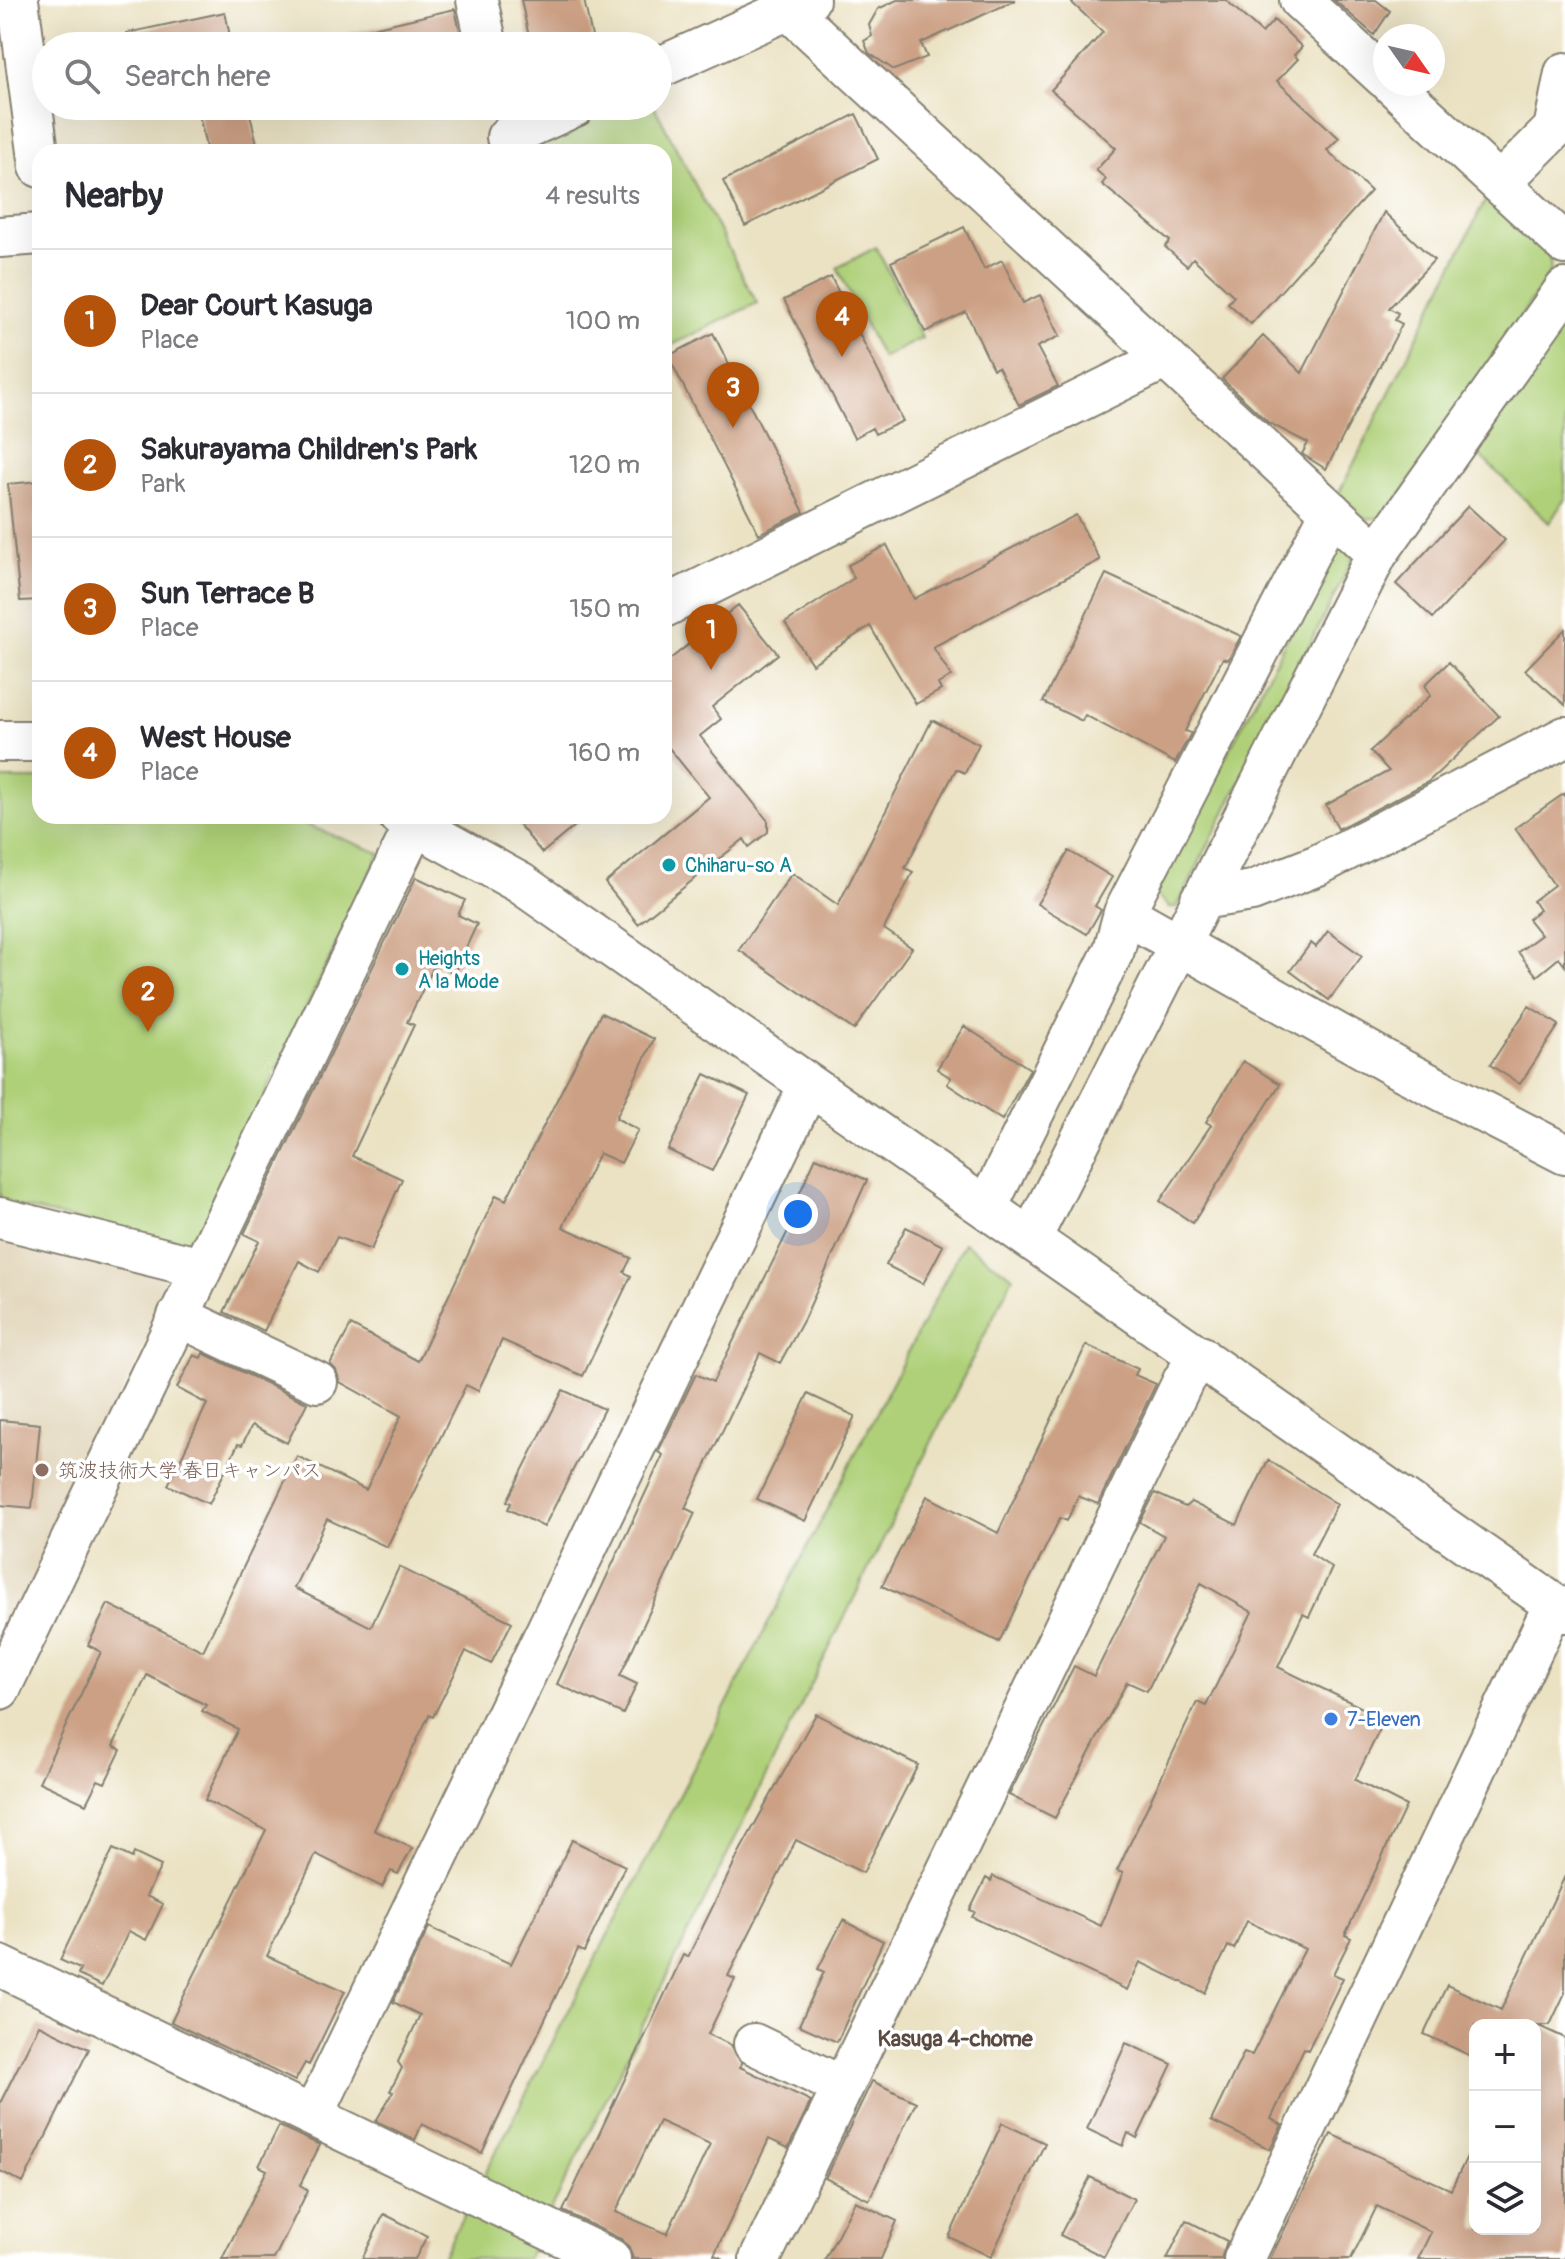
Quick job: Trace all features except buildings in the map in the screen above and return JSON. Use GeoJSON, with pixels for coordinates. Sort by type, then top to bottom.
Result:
{"type":"FeatureCollection","features":[{"type":"Feature","properties":{"kind":"street"},"geometry":{"type":"LineString","coordinates":[[18,0],[32,106]]}},
{"type":"Feature","properties":{"kind":"street"},"geometry":{"type":"LineString","coordinates":[[477,0],[484,32]]}},
{"type":"Feature","properties":{"kind":"street"},"geometry":{"type":"LineString","coordinates":[[1300,0],[1373,67]]}},
{"type":"Feature","properties":{"kind":"street"},"geometry":{"type":"LineString","coordinates":[[672,62],[798,5],[1166,358],[1377,554]]}},
{"type":"Feature","properties":{"kind":"street"},"geometry":{"type":"LineString","coordinates":[[1500,183],[1556,140],[1554,129],[1565,73]]}},
{"type":"Feature","properties":{"kind":"street"},"geometry":{"type":"LineString","coordinates":[[1405,96],[1565,244]]}},
{"type":"Feature","properties":{"kind":"street"},"geometry":{"type":"LineString","coordinates":[[34,120],[37,144]]}},
{"type":"Feature","properties":{"kind":"street"},"geometry":{"type":"LineString","coordinates":[[506,132],[538,120]]}},
{"type":"Feature","properties":{"kind":"street"},"geometry":{"type":"LineString","coordinates":[[0,237],[32,235]]}},
{"type":"Feature","properties":{"kind":"street"},"geometry":{"type":"LineString","coordinates":[[1031,1238],[1178,942],[1377,554],[1565,289]]}},
{"type":"Feature","properties":{"kind":"street"},"geometry":{"type":"LineString","coordinates":[[672,603],[1166,358]]}},
{"type":"Feature","properties":{"kind":"street"},"geometry":{"type":"LineString","coordinates":[[987,1207],[1114,950],[1124,913],[1331,511]]}},
{"type":"Feature","properties":{"kind":"street"},"geometry":{"type":"LineString","coordinates":[[1201,899],[1252,891],[1318,865],[1565,737]]}},
{"type":"Feature","properties":{"kind":"street"},"geometry":{"type":"LineString","coordinates":[[0,741],[32,741]]}},
{"type":"Feature","properties":{"kind":"street"},"geometry":{"type":"LineString","coordinates":[[0,1689],[408,824]]}},
{"type":"Feature","properties":{"kind":"street"},"geometry":{"type":"LineString","coordinates":[[421,824],[520,883],[1559,1608],[1244,2259]]}},
{"type":"Feature","properties":{"kind":"street"},"geometry":{"type":"LineString","coordinates":[[1124,913],[1400,1069],[1565,1154]]}},
{"type":"Feature","properties":{"kind":"street"},"geometry":{"type":"LineString","coordinates":[[313,2116],[809,1085]]}},
{"type":"Feature","properties":{"kind":"street"},"geometry":{"type":"LineString","coordinates":[[0,1218],[201,1268]]}},
{"type":"Feature","properties":{"kind":"street"},"geometry":{"type":"LineString","coordinates":[[178,1316],[317,1382]]}},
{"type":"Feature","properties":{"kind":"street"},"geometry":{"type":"LineString","coordinates":[[760,2259],[1184,1379],[1200,1356]]}},
{"type":"Feature","properties":{"kind":"street"},"geometry":{"type":"LineString","coordinates":[[0,1966],[610,2259]]}},
{"type":"Feature","properties":{"kind":"street"},"geometry":{"type":"LineString","coordinates":[[754,2044],[843,2087]]}},
{"type":"Feature","properties":{"kind":"shaded area","name":"筑波技術大学 春日キャンパス"},"geometry":{"type":"Polygon","coordinates":[[[0,1235],[161,1269],[170,1293],[0,1646],[0,1235]]]}},
{"type":"Feature","properties":{"kind":"green space"},"geometry":{"type":"Polygon","coordinates":[[[578,120],[661,120],[757,303],[672,345],[672,144],[537,144],[542,137],[578,120]]]}},
{"type":"Feature","properties":{"kind":"green space"},"geometry":{"type":"Polygon","coordinates":[[[1486,199],[1549,252],[1551,271],[1386,517],[1363,519],[1338,495],[1486,199]]]}},
{"type":"Feature","properties":{"kind":"green space"},"geometry":{"type":"Polygon","coordinates":[[[876,247],[922,338],[882,358],[837,268],[876,247]]]}},
{"type":"Feature","properties":{"kind":"green space"},"geometry":{"type":"Polygon","coordinates":[[[1565,311],[1565,499],[1549,523],[1474,450],[1565,311]]]}},
{"type":"Feature","properties":{"kind":"green space"},"geometry":{"type":"Polygon","coordinates":[[[1335,546],[1345,548],[1353,559],[1177,907],[1169,907],[1155,893],[1335,546]]]}},
{"type":"Feature","properties":{"kind":"green space"},"geometry":{"type":"Polygon","coordinates":[[[0,779],[32,779],[32,824],[304,824],[380,853],[198,1235],[179,1244],[0,1202],[0,779]]]}},
{"type":"Feature","properties":{"kind":"green space"},"geometry":{"type":"Polygon","coordinates":[[[964,1243],[1013,1277],[527,2259],[441,2259],[964,1243]]]}},
{"type":"Feature","properties":{"kind":"place","name":"West House"},"geometry":{"type":"Point","coordinates":[842,357]}},
{"type":"Feature","properties":{"kind":"place","name":"Sun Terrace B"},"geometry":{"type":"Point","coordinates":[733,428]}},
{"type":"Feature","properties":{"kind":"place","name":"Dear Court Kasuga"},"geometry":{"type":"Point","coordinates":[711,670]}},
{"type":"Feature","properties":{"kind":"place","name":"Chiharu-so A"},"geometry":{"type":"Point","coordinates":[669,865]}},
{"type":"Feature","properties":{"kind":"place","name":"Heights A la Mode"},"geometry":{"type":"Point","coordinates":[402,969]}},
{"type":"Feature","properties":{"kind":"place","name":"Sakurayama Children's Park"},"geometry":{"type":"Point","coordinates":[148,1032]}},
{"type":"Feature","properties":{"kind":"place","name":"筑波技術大学 春日キャンパス"},"geometry":{"type":"Point","coordinates":[42,1470]}},
{"type":"Feature","properties":{"kind":"place","name":"7-Eleven"},"geometry":{"type":"Point","coordinates":[1331,1719]}},
{"type":"Feature","properties":{"kind":"district","name":"Kasuga 4-chome"},"geometry":{"type":"Point","coordinates":[955,2038]}}]}
